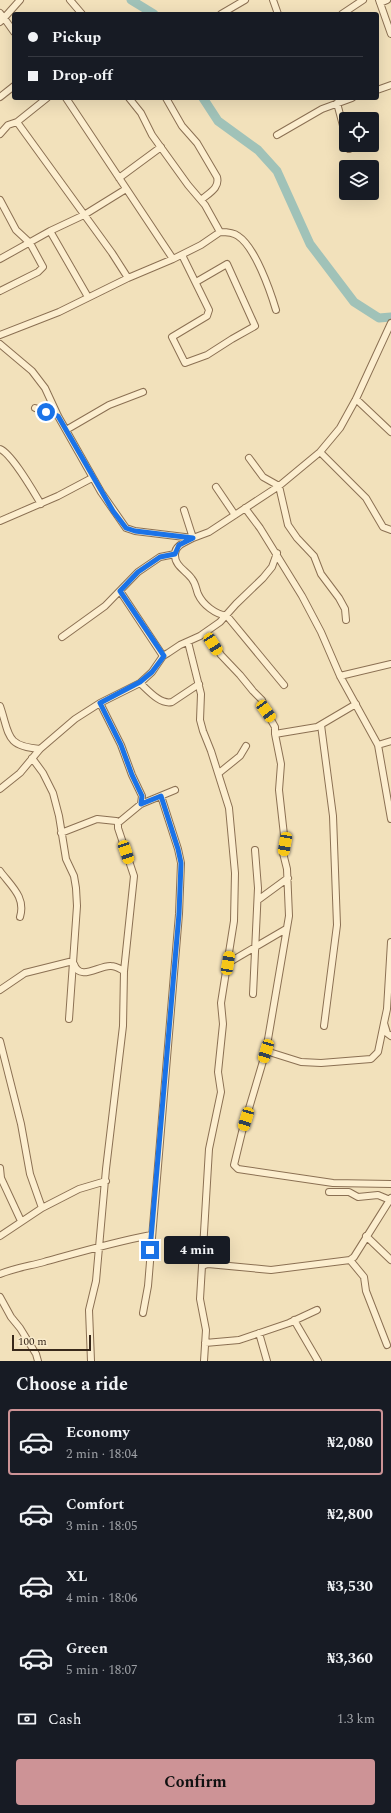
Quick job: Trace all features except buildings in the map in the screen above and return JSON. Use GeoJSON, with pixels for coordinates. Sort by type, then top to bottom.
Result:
{"type":"FeatureCollection","features":[{"type":"Feature","properties":{"kind":"street"},"geometry":{"type":"LineString","coordinates":[[12,30],[1,18],[20,0]]}},
{"type":"Feature","properties":{"kind":"street"},"geometry":{"type":"LineString","coordinates":[[70,0],[80,12]]}},
{"type":"Feature","properties":{"kind":"street"},"geometry":{"type":"LineString","coordinates":[[224,12],[245,0]]}},
{"type":"Feature","properties":{"kind":"street"},"geometry":{"type":"LineString","coordinates":[[272,0],[277,12]]}},
{"type":"Feature","properties":{"kind":"street"},"geometry":{"type":"LineString","coordinates":[[345,12],[363,0]]}},
{"type":"Feature","properties":{"kind":"street"},"geometry":{"type":"LineString","coordinates":[[387,0],[379,1],[391,34]]}},
{"type":"Feature","properties":{"kind":"street"},"geometry":{"type":"LineString","coordinates":[[379,89],[391,85]]}},
{"type":"Feature","properties":{"kind":"street"},"geometry":{"type":"LineString","coordinates":[[0,97],[12,88]]}},
{"type":"Feature","properties":{"kind":"street"},"geometry":{"type":"LineString","coordinates":[[0,134],[8,125],[17,122],[44,100]]}},
{"type":"Feature","properties":{"kind":"street"},"geometry":{"type":"LineString","coordinates":[[67,100],[173,259]]}},
{"type":"Feature","properties":{"kind":"street"},"geometry":{"type":"LineString","coordinates":[[131,100],[141,113],[152,135],[188,185],[201,200],[220,232]]}},
{"type":"Feature","properties":{"kind":"street"},"geometry":{"type":"LineString","coordinates":[[167,100],[182,126],[197,143],[218,177],[217,186],[201,200]]}},
{"type":"Feature","properties":{"kind":"street"},"geometry":{"type":"LineString","coordinates":[[278,135],[337,102],[344,100]]}},
{"type":"Feature","properties":{"kind":"street"},"geometry":{"type":"LineString","coordinates":[[337,102],[340,112]]}},
{"type":"Feature","properties":{"kind":"street"},"geometry":{"type":"LineString","coordinates":[[17,122],[112,253],[128,278]]}},
{"type":"Feature","properties":{"kind":"street"},"geometry":{"type":"LineString","coordinates":[[119,178],[161,147]]}},
{"type":"Feature","properties":{"kind":"street"},"geometry":{"type":"LineString","coordinates":[[0,259],[50,231],[84,216],[126,189]]}},
{"type":"Feature","properties":{"kind":"street"},"geometry":{"type":"LineString","coordinates":[[0,200],[16,230],[30,243],[43,266],[42,270],[0,291]]}},
{"type":"Feature","properties":{"kind":"street"},"geometry":{"type":"LineString","coordinates":[[50,231],[88,297]]}},
{"type":"Feature","properties":{"kind":"street"},"geometry":{"type":"LineString","coordinates":[[0,335],[59,312],[128,278],[182,255],[201,245],[220,232],[236,234],[244,241],[266,278],[276,310]]}},
{"type":"Feature","properties":{"kind":"street"},"geometry":{"type":"LineString","coordinates":[[182,255],[209,310],[208,316],[172,337],[185,363],[207,355],[255,326],[227,264],[196,282]]}},
{"type":"Feature","properties":{"kind":"street"},"geometry":{"type":"LineString","coordinates":[[193,276],[202,278]]}},
{"type":"Feature","properties":{"kind":"street"},"geometry":{"type":"LineString","coordinates":[[284,685],[227,616],[220,615],[207,605],[198,594],[193,580],[180,567],[175,554],[179,545],[209,532],[279,486],[320,452],[340,428],[356,399],[391,323]]}},
{"type":"Feature","properties":{"kind":"street"},"geometry":{"type":"LineString","coordinates":[[1,348],[32,371],[45,388],[58,416],[92,478],[126,528],[135,531],[193,538]]}},
{"type":"Feature","properties":{"kind":"street"},"geometry":{"type":"LineString","coordinates":[[66,430],[109,405],[143,392]]}},
{"type":"Feature","properties":{"kind":"street"},"geometry":{"type":"LineString","coordinates":[[356,399],[391,432]]}},
{"type":"Feature","properties":{"kind":"street"},"geometry":{"type":"LineString","coordinates":[[35,408],[58,416]]}},
{"type":"Feature","properties":{"kind":"street"},"geometry":{"type":"LineString","coordinates":[[0,448],[12,460],[41,504]]}},
{"type":"Feature","properties":{"kind":"street"},"geometry":{"type":"LineString","coordinates":[[320,452],[366,498],[384,527],[391,530]]}},
{"type":"Feature","properties":{"kind":"street"},"geometry":{"type":"LineString","coordinates":[[249,458],[263,477],[279,486],[288,525],[297,538],[314,556],[321,574],[339,598],[345,609],[346,620]]}},
{"type":"Feature","properties":{"kind":"street"},"geometry":{"type":"LineString","coordinates":[[0,521],[41,504],[92,478]]}},
{"type":"Feature","properties":{"kind":"street"},"geometry":{"type":"LineString","coordinates":[[216,487],[235,515]]}},
{"type":"Feature","properties":{"kind":"street"},"geometry":{"type":"LineString","coordinates":[[245,508],[277,553],[284,568],[312,613],[340,676],[378,745],[391,819]]}},
{"type":"Feature","properties":{"kind":"street"},"geometry":{"type":"LineString","coordinates":[[184,510],[193,538]]}},
{"type":"Feature","properties":{"kind":"street"},"geometry":{"type":"LineString","coordinates":[[0,789],[20,773],[40,749],[75,719],[100,703],[140,682],[152,672],[164,656],[180,645],[217,625],[227,616],[239,600],[263,578],[272,567],[277,553]]}},
{"type":"Feature","properties":{"kind":"street"},"geometry":{"type":"LineString","coordinates":[[62,637],[105,606],[138,572],[160,557],[175,554]]}},
{"type":"Feature","properties":{"kind":"street"},"geometry":{"type":"LineString","coordinates":[[120,591],[164,656]]}},
{"type":"Feature","properties":{"kind":"street"},"geometry":{"type":"LineString","coordinates":[[206,632],[221,655],[262,700],[275,727],[281,764],[279,790],[285,844],[283,853],[288,878],[289,916],[266,1051],[242,1132],[234,1165],[238,1169],[333,1183],[391,1184]]}},
{"type":"Feature","properties":{"kind":"street"},"geometry":{"type":"LineString","coordinates":[[188,642],[201,694],[201,725],[219,773],[229,808],[235,873],[234,921],[221,1003],[223,1024],[218,1072],[220,1092],[209,1149],[200,1299],[206,1330],[204,1361]]}},
{"type":"Feature","properties":{"kind":"street"},"geometry":{"type":"LineString","coordinates":[[340,676],[391,664]]}},
{"type":"Feature","properties":{"kind":"street"},"geometry":{"type":"LineString","coordinates":[[140,682],[163,702],[168,703],[172,702],[199,684]]}},
{"type":"Feature","properties":{"kind":"street"},"geometry":{"type":"LineString","coordinates":[[100,703],[121,745],[132,775],[142,796],[141,804]]}},
{"type":"Feature","properties":{"kind":"street"},"geometry":{"type":"LineString","coordinates":[[275,734],[317,727],[356,704]]}},
{"type":"Feature","properties":{"kind":"street"},"geometry":{"type":"LineString","coordinates":[[0,706],[10,738],[18,745],[25,748],[40,749]]}},
{"type":"Feature","properties":{"kind":"street"},"geometry":{"type":"LineString","coordinates":[[321,725],[333,816],[337,925],[324,1026]]}},
{"type":"Feature","properties":{"kind":"street"},"geometry":{"type":"LineString","coordinates":[[378,745],[391,741]]}},
{"type":"Feature","properties":{"kind":"street"},"geometry":{"type":"LineString","coordinates":[[219,773],[240,756],[246,746]]}},
{"type":"Feature","properties":{"kind":"street"},"geometry":{"type":"LineString","coordinates":[[32,758],[43,773],[53,793],[59,816],[66,859],[74,876],[76,888],[77,906],[69,1019]]}},
{"type":"Feature","properties":{"kind":"street"},"geometry":{"type":"LineString","coordinates":[[91,1361],[89,1310],[96,1281],[123,1026],[124,971],[134,876],[118,828],[118,823],[141,804],[175,790]]}},
{"type":"Feature","properties":{"kind":"street"},"geometry":{"type":"LineString","coordinates":[[143,1313],[148,1286],[151,1235],[179,914],[181,863],[161,796]]}},
{"type":"Feature","properties":{"kind":"street"},"geometry":{"type":"LineString","coordinates":[[61,833],[97,819],[116,821]]}},
{"type":"Feature","properties":{"kind":"street"},"geometry":{"type":"LineString","coordinates":[[253,994],[258,900],[255,850]]}},
{"type":"Feature","properties":{"kind":"street"},"geometry":{"type":"LineString","coordinates":[[0,871],[19,895],[22,909],[20,917]]}},
{"type":"Feature","properties":{"kind":"street"},"geometry":{"type":"LineString","coordinates":[[258,900],[288,878]]}},
{"type":"Feature","properties":{"kind":"street"},"geometry":{"type":"LineString","coordinates":[[228,963],[256,945],[286,929]]}},
{"type":"Feature","properties":{"kind":"street"},"geometry":{"type":"LineString","coordinates":[[266,1051],[301,1062],[314,1063],[353,1062],[371,1059],[378,1052],[387,1009],[391,942]]}},
{"type":"Feature","properties":{"kind":"street"},"geometry":{"type":"LineString","coordinates":[[73,961],[77,971],[82,973],[111,966],[124,971]]}},
{"type":"Feature","properties":{"kind":"street"},"geometry":{"type":"LineString","coordinates":[[0,990],[25,973],[73,961]]}},
{"type":"Feature","properties":{"kind":"street"},"geometry":{"type":"LineString","coordinates":[[384,1023],[387,1033],[391,1036]]}},
{"type":"Feature","properties":{"kind":"street"},"geometry":{"type":"LineString","coordinates":[[0,1041],[21,1124],[30,1174],[42,1208]]}},
{"type":"Feature","properties":{"kind":"street"},"geometry":{"type":"LineString","coordinates":[[0,1168],[1,1178],[21,1221]]}},
{"type":"Feature","properties":{"kind":"street"},"geometry":{"type":"LineString","coordinates":[[0,1236],[10,1231],[21,1221],[42,1208],[79,1189],[106,1181]]}},
{"type":"Feature","properties":{"kind":"street"},"geometry":{"type":"LineString","coordinates":[[202,1266],[208,1264],[271,1270],[350,1260],[354,1257],[390,1199],[378,1195],[358,1197],[349,1192],[329,1192]]}},
{"type":"Feature","properties":{"kind":"street"},"geometry":{"type":"LineString","coordinates":[[0,1274],[16,1268],[42,1263],[99,1246],[151,1235]]}},
{"type":"Feature","properties":{"kind":"street"},"geometry":{"type":"LineString","coordinates":[[366,1236],[391,1260]]}},
{"type":"Feature","properties":{"kind":"street"},"geometry":{"type":"LineString","coordinates":[[350,1260],[364,1278],[366,1291],[387,1345]]}},
{"type":"Feature","properties":{"kind":"street"},"geometry":{"type":"LineString","coordinates":[[0,1297],[11,1317],[32,1347],[38,1361]]}},
{"type":"Feature","properties":{"kind":"street"},"geometry":{"type":"LineString","coordinates":[[205,1343],[230,1342],[294,1320],[316,1310]]}},
{"type":"Feature","properties":{"kind":"street"},"geometry":{"type":"LineString","coordinates":[[294,1320],[318,1361]]}},
{"type":"Feature","properties":{"kind":"street"},"geometry":{"type":"LineString","coordinates":[[259,1333],[267,1361]]}},
{"type":"Feature","properties":{"kind":"waterway"},"geometry":{"type":"LineString","coordinates":[[131,0],[151,12]]}},
{"type":"Feature","properties":{"kind":"waterway"},"geometry":{"type":"LineString","coordinates":[[204,100],[218,121],[258,150],[277,171],[310,244],[354,302],[379,318],[391,317]]}},
{"type":"Feature","properties":{"kind":"route"},"geometry":{"type":"LineString","coordinates":[[46,412],[58,416],[92,478],[126,528],[135,531],[193,538],[179,545],[175,554],[160,557],[138,572],[120,591],[164,656],[148,677],[127,690],[100,703],[121,745],[132,775],[142,796],[141,804],[161,796],[181,863],[179,914],[169,1024],[166,1081],[161,1113],[150,1250]]}}]}
